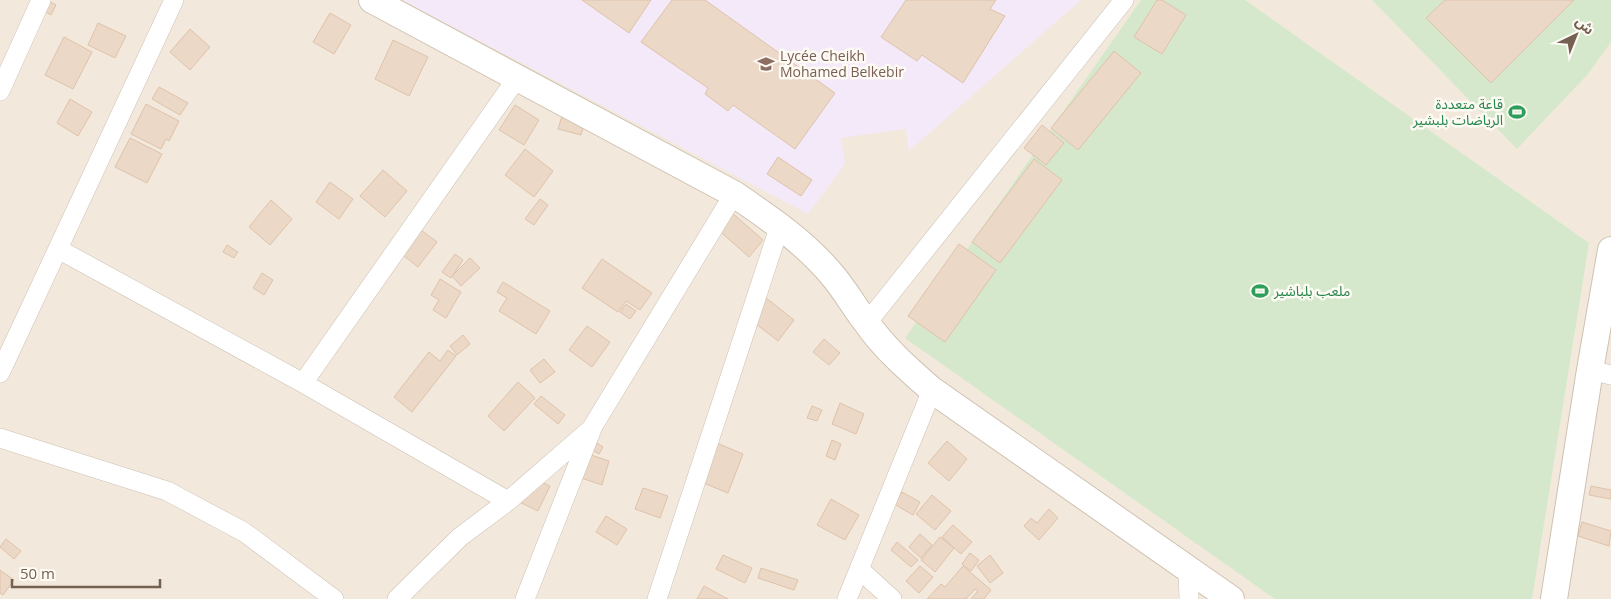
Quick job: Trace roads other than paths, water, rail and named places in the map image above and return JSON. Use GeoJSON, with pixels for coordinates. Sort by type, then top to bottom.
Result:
{"type":"FeatureCollection","features":[{"type":"Feature","properties":{"kind":"street"},"geometry":{"type":"LineString","coordinates":[[0,92],[41,0]]}},
{"type":"Feature","properties":{"kind":"street"},"geometry":{"type":"LineString","coordinates":[[0,372],[174,0]]}},
{"type":"Feature","properties":{"kind":"street"},"geometry":{"type":"LineString","coordinates":[[372,0],[734,194],[780,225],[813,254],[834,277],[866,324],[894,356],[932,390],[1231,599]]}},
{"type":"Feature","properties":{"kind":"street"},"geometry":{"type":"LineString","coordinates":[[866,324],[1124,0]]}},
{"type":"Feature","properties":{"kind":"street"},"geometry":{"type":"LineString","coordinates":[[303,383],[518,78]]}},
{"type":"Feature","properties":{"kind":"street"},"geometry":{"type":"LineString","coordinates":[[525,599],[593,426],[734,194]]}},
{"type":"Feature","properties":{"kind":"street"},"geometry":{"type":"LineString","coordinates":[[657,599],[780,225]]}},
{"type":"Feature","properties":{"kind":"street"},"geometry":{"type":"LineString","coordinates":[[58,249],[303,383],[508,501]]}},
{"type":"Feature","properties":{"kind":"street"},"geometry":{"type":"LineString","coordinates":[[1555,599],[1601,372],[1611,250]]}},
{"type":"Feature","properties":{"kind":"street"},"geometry":{"type":"LineString","coordinates":[[847,599],[932,390]]}},
{"type":"Feature","properties":{"kind":"street"},"geometry":{"type":"LineString","coordinates":[[396,599],[460,537],[508,501],[593,426]]}},
{"type":"Feature","properties":{"kind":"street"},"geometry":{"type":"LineString","coordinates":[[0,438],[167,491],[244,532],[334,599]]}},
{"type":"Feature","properties":{"kind":"street"},"geometry":{"type":"LineString","coordinates":[[859,569],[892,599]]}},
{"type":"Feature","properties":{"kind":"street"},"geometry":{"type":"LineString","coordinates":[[1188,569],[1189,599]]}},
{"type":"Feature","properties":{"kind":"place","name":"Lycée Cheikh Mohamed Belkebir"},"geometry":{"type":"Point","coordinates":[766,64]}},
{"type":"Feature","properties":{"kind":"place","name":"قاعة متعددة الرياضات بلبشير"},"geometry":{"type":"Point","coordinates":[1517,112]}},
{"type":"Feature","properties":{"kind":"place","name":"ملعب بلباشير"},"geometry":{"type":"Point","coordinates":[1260,291]}}]}
